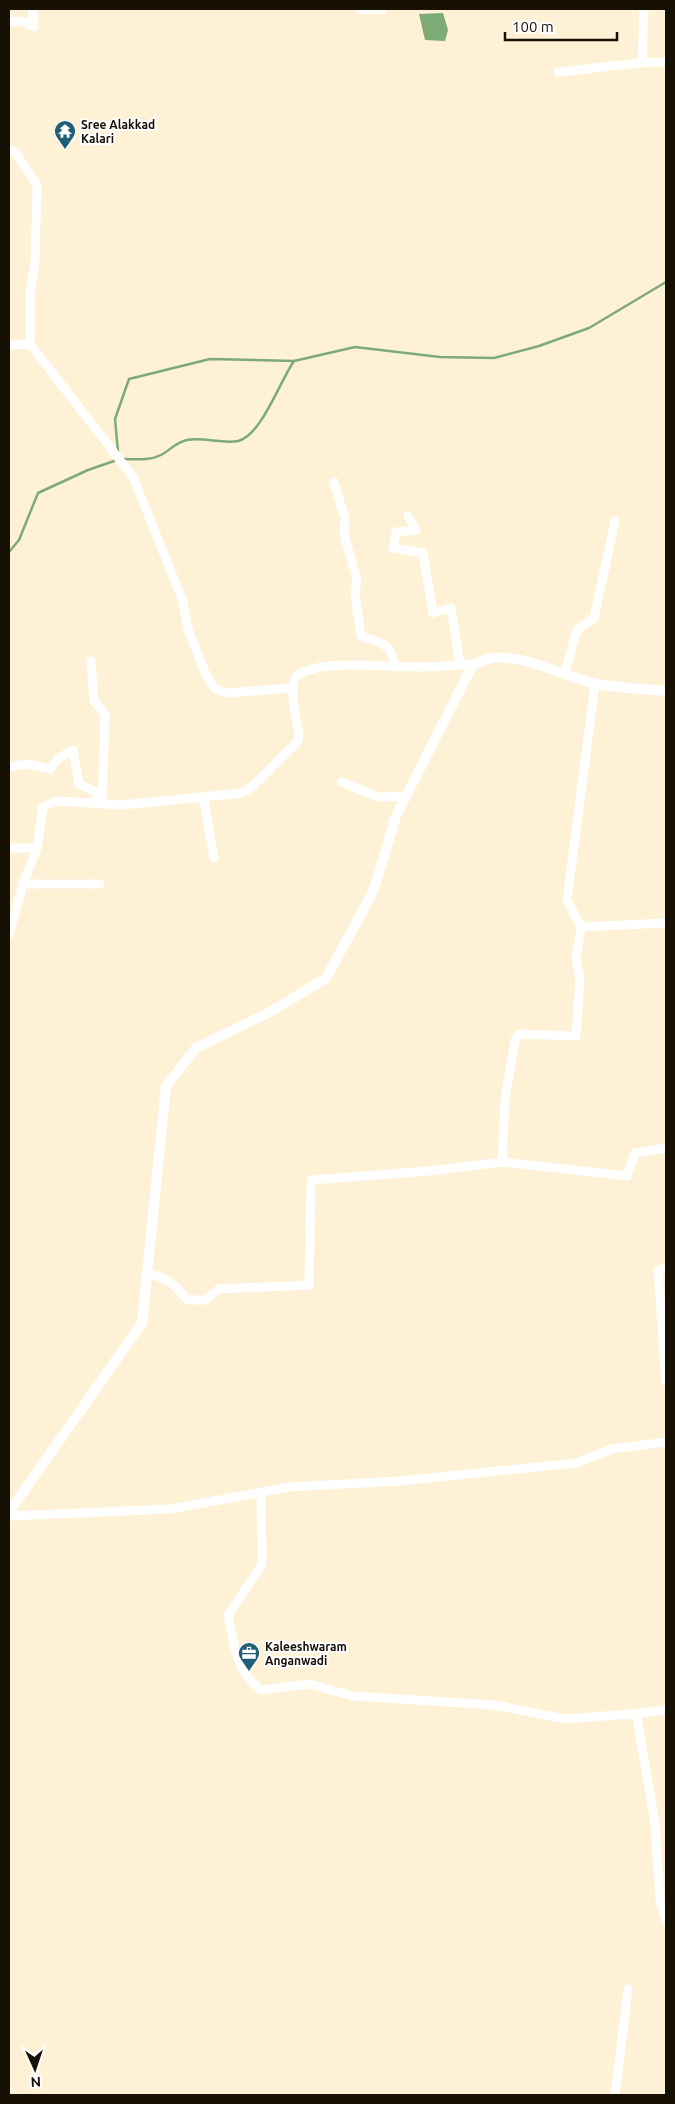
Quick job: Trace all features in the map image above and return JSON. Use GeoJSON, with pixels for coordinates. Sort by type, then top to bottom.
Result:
{"type":"FeatureCollection","features":[{"type":"Feature","properties":{"kind":"street"},"geometry":{"type":"LineString","coordinates":[[9,22],[22,21],[34,28],[32,9]]}},
{"type":"Feature","properties":{"kind":"street"},"geometry":{"type":"LineString","coordinates":[[360,9],[383,9]]}},
{"type":"Feature","properties":{"kind":"street"},"geometry":{"type":"LineString","coordinates":[[642,62],[644,9]]}},
{"type":"Feature","properties":{"kind":"street"},"geometry":{"type":"LineString","coordinates":[[558,72],[604,69],[642,62],[666,62]]}},
{"type":"Feature","properties":{"kind":"street"},"geometry":{"type":"LineString","coordinates":[[9,150],[16,153],[37,184],[35,263],[30,293],[30,344],[133,478],[182,599],[188,630],[206,676],[215,689],[226,693],[292,688]]}},
{"type":"Feature","properties":{"kind":"street"},"geometry":{"type":"LineString","coordinates":[[9,345],[30,344]]}},
{"type":"Feature","properties":{"kind":"street"},"geometry":{"type":"LineString","coordinates":[[334,482],[345,519],[344,534],[358,580],[355,594],[361,636],[387,646],[394,655],[394,667]]}},
{"type":"Feature","properties":{"kind":"street"},"geometry":{"type":"LineString","coordinates":[[408,516],[416,530],[396,532],[393,548],[423,553],[434,613],[451,608],[460,664]]}},
{"type":"Feature","properties":{"kind":"street"},"geometry":{"type":"LineString","coordinates":[[565,673],[576,630],[594,618],[615,521]]}},
{"type":"Feature","properties":{"kind":"street"},"geometry":{"type":"LineString","coordinates":[[9,934],[23,884],[37,848],[44,807],[56,801],[102,804],[146,803],[246,791],[296,744],[299,736],[292,688],[296,676],[310,669],[338,666],[394,667],[476,664],[493,659],[511,660],[537,663],[595,684],[666,691]]}},
{"type":"Feature","properties":{"kind":"street"},"geometry":{"type":"LineString","coordinates":[[92,661],[94,701],[105,714],[102,804]]}},
{"type":"Feature","properties":{"kind":"street"},"geometry":{"type":"LineString","coordinates":[[9,1514],[142,1323],[166,1086],[196,1048],[272,1011],[326,978],[373,892],[396,816],[471,668],[476,664]]}},
{"type":"Feature","properties":{"kind":"street"},"geometry":{"type":"LineString","coordinates":[[502,1162],[505,1099],[516,1040],[520,1034],[576,1036],[580,979],[576,959],[581,927],[567,900],[595,684]]}},
{"type":"Feature","properties":{"kind":"street"},"geometry":{"type":"LineString","coordinates":[[9,767],[28,764],[50,769],[57,759],[73,750],[79,784],[94,791],[102,804]]}},
{"type":"Feature","properties":{"kind":"street"},"geometry":{"type":"LineString","coordinates":[[342,782],[378,797],[406,796]]}},
{"type":"Feature","properties":{"kind":"street"},"geometry":{"type":"LineString","coordinates":[[203,796],[214,858]]}},
{"type":"Feature","properties":{"kind":"street"},"geometry":{"type":"LineString","coordinates":[[9,848],[37,848]]}},
{"type":"Feature","properties":{"kind":"street"},"geometry":{"type":"LineString","coordinates":[[23,884],[100,884]]}},
{"type":"Feature","properties":{"kind":"street"},"geometry":{"type":"LineString","coordinates":[[581,927],[666,923]]}},
{"type":"Feature","properties":{"kind":"street"},"geometry":{"type":"LineString","coordinates":[[146,1273],[164,1277],[177,1287],[187,1300],[205,1300],[218,1289],[309,1285],[312,1180],[429,1171],[502,1162],[627,1176],[635,1153],[666,1148]]}},
{"type":"Feature","properties":{"kind":"street"},"geometry":{"type":"LineString","coordinates":[[666,1268],[658,1270],[666,1382]]}},
{"type":"Feature","properties":{"kind":"street"},"geometry":{"type":"LineString","coordinates":[[9,1514],[171,1509],[290,1487],[400,1481],[576,1463],[612,1449],[666,1442]]}},
{"type":"Feature","properties":{"kind":"street"},"geometry":{"type":"LineString","coordinates":[[261,1493],[262,1564],[228,1616],[238,1662],[250,1682],[261,1690],[309,1684],[353,1696],[494,1705],[565,1719],[666,1710]]}},
{"type":"Feature","properties":{"kind":"street"},"geometry":{"type":"LineString","coordinates":[[630,1714],[636,1718],[642,1739],[655,1823],[660,1901],[666,1921]]}},
{"type":"Feature","properties":{"kind":"street"},"geometry":{"type":"LineString","coordinates":[[615,2095],[628,1989]]}},
{"type":"Feature","properties":{"kind":"shaded area"},"geometry":{"type":"Polygon","coordinates":[[[443,13],[448,30],[445,41],[425,40],[419,14],[443,13]]]}},
{"type":"Feature","properties":{"kind":"waterway"},"geometry":{"type":"LineString","coordinates":[[123,459],[156,457],[187,440],[200,439],[232,442],[246,437],[262,419],[294,361],[355,347],[440,357],[494,358],[539,346],[589,328],[666,282]]}},
{"type":"Feature","properties":{"kind":"waterway"},"geometry":{"type":"LineString","coordinates":[[118,452],[115,419],[129,379],[210,359],[294,361]]}},
{"type":"Feature","properties":{"kind":"waterway"},"geometry":{"type":"LineString","coordinates":[[9,552],[19,540],[38,493],[88,470],[117,460]]}},
{"type":"Feature","properties":{"kind":"place","name":"Sree Alakkad Kalari"},"geometry":{"type":"Point","coordinates":[65,150]}},
{"type":"Feature","properties":{"kind":"place","name":"Kaleeshwaram Anganwadi"},"geometry":{"type":"Point","coordinates":[249,1672]}}]}
